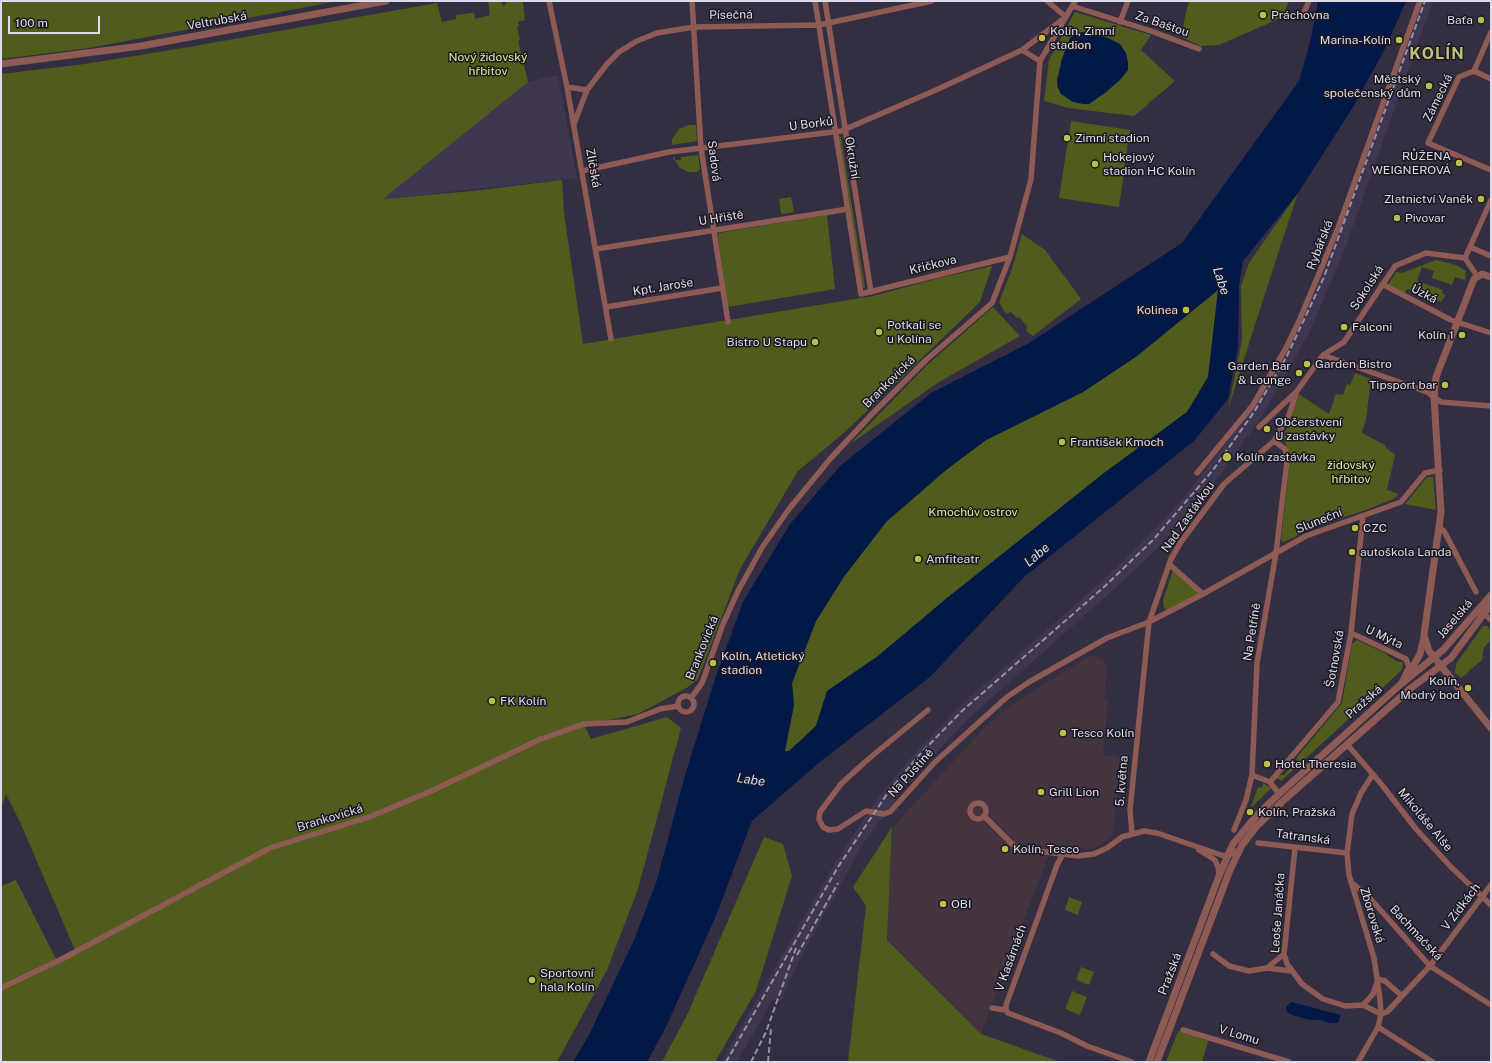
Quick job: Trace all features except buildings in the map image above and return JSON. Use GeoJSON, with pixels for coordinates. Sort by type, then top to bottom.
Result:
{"type":"FeatureCollection","features":[{"type":"Feature","properties":{"kind":"street","name":"Veltrubská"},"geometry":{"type":"LineString","coordinates":[[1,64],[141,46],[386,1]]}},
{"type":"Feature","properties":{"kind":"street","name":"Zličská"},"geometry":{"type":"LineString","coordinates":[[549,1],[574,124],[611,339]]}},
{"type":"Feature","properties":{"kind":"street","name":"Sadová"},"geometry":{"type":"LineString","coordinates":[[692,1],[701,148],[728,322]]}},
{"type":"Feature","properties":{"kind":"street","name":"Okružní"},"geometry":{"type":"LineString","coordinates":[[815,1],[837,132],[861,294]]}},
{"type":"Feature","properties":{"kind":"street","name":"Okružní"},"geometry":{"type":"LineString","coordinates":[[825,1],[871,292]]}},
{"type":"Feature","properties":{"kind":"street","name":"Písečná"},"geometry":{"type":"LineString","coordinates":[[574,124],[587,90],[612,59],[637,41],[666,30],[694,27],[819,25],[932,1]]}},
{"type":"Feature","properties":{"kind":"street"},"geometry":{"type":"LineString","coordinates":[[1047,1],[1066,17]]}},
{"type":"Feature","properties":{"kind":"street"},"geometry":{"type":"LineString","coordinates":[[1120,22],[1128,1]]}},
{"type":"Feature","properties":{"kind":"street"},"geometry":{"type":"LineString","coordinates":[[1303,15],[1309,1]]}},
{"type":"Feature","properties":{"kind":"street","name":"Rybářská"},"geometry":{"type":"LineString","coordinates":[[1197,473],[1253,405],[1286,348],[1299,321],[1338,228],[1420,1]]}},
{"type":"Feature","properties":{"kind":"street","name":"Brankovická"},"geometry":{"type":"LineString","coordinates":[[691,698],[702,683],[723,624],[738,591],[763,546],[789,509],[830,459],[873,413],[926,360],[992,304],[1010,257],[1031,179],[1040,61],[1073,4]]}},
{"type":"Feature","properties":{"kind":"street","name":"Za Baštou"},"geometry":{"type":"LineString","coordinates":[[1073,4],[1199,49]]}},
{"type":"Feature","properties":{"kind":"street","name":"U Borků"},"geometry":{"type":"LineString","coordinates":[[582,171],[668,152],[837,132],[929,94],[1022,50],[1066,17]]}},
{"type":"Feature","properties":{"kind":"street"},"geometry":{"type":"LineString","coordinates":[[1491,32],[1474,71],[1491,79]]}},
{"type":"Feature","properties":{"kind":"street"},"geometry":{"type":"LineString","coordinates":[[1022,50],[1040,61]]}},
{"type":"Feature","properties":{"kind":"street","name":"Zámecká"},"geometry":{"type":"LineString","coordinates":[[1474,71],[1460,77],[1428,143],[1491,170]]}},
{"type":"Feature","properties":{"kind":"street"},"geometry":{"type":"LineString","coordinates":[[567,87],[587,90]]}},
{"type":"Feature","properties":{"kind":"street"},"geometry":{"type":"LineString","coordinates":[[1477,276],[1465,258],[1491,200]]}},
{"type":"Feature","properties":{"kind":"street","name":"U Hřiště"},"geometry":{"type":"LineString","coordinates":[[596,249],[848,209]]}},
{"type":"Feature","properties":{"kind":"street"},"geometry":{"type":"LineString","coordinates":[[1470,247],[1491,256]]}},
{"type":"Feature","properties":{"kind":"street","name":"Sokolská"},"geometry":{"type":"LineString","coordinates":[[1259,427],[1297,391],[1323,355],[1344,342],[1382,284],[1396,266],[1426,253],[1465,258]]}},
{"type":"Feature","properties":{"kind":"street","name":"Křičkova"},"geometry":{"type":"LineString","coordinates":[[861,294],[1010,257]]}},
{"type":"Feature","properties":{"kind":"street"},"geometry":{"type":"LineString","coordinates":[[1403,682],[1420,654],[1424,635],[1432,570],[1440,528],[1440,470],[1434,397],[1436,377],[1457,322],[1477,276],[1482,274],[1491,277]]}},
{"type":"Feature","properties":{"kind":"street","name":"Úzká"},"geometry":{"type":"LineString","coordinates":[[1382,284],[1457,322],[1491,334]]}},
{"type":"Feature","properties":{"kind":"street","name":"Kpt. Jaroše"},"geometry":{"type":"LineString","coordinates":[[606,307],[722,288]]}},
{"type":"Feature","properties":{"kind":"street"},"geometry":{"type":"LineString","coordinates":[[1323,355],[1428,392],[1441,402],[1491,406]]}},
{"type":"Feature","properties":{"kind":"street","name":"Nad Zastávkou"},"geometry":{"type":"LineString","coordinates":[[1148,622],[1169,564],[1181,542],[1224,484],[1274,441],[1289,415],[1297,391]]}},
{"type":"Feature","properties":{"kind":"street","name":"Na Petříně"},"geometry":{"type":"LineString","coordinates":[[1234,830],[1246,800],[1252,775],[1257,662],[1276,553],[1287,461],[1284,449],[1274,441]]}},
{"type":"Feature","properties":{"kind":"street","name":"Sluneční"},"geometry":{"type":"LineString","coordinates":[[1148,622],[1203,594],[1306,536],[1401,502],[1425,473],[1440,470]]}},
{"type":"Feature","properties":{"kind":"street","name":"Šotnovská"},"geometry":{"type":"LineString","coordinates":[[1270,782],[1338,702],[1351,633],[1363,516]]}},
{"type":"Feature","properties":{"kind":"street"},"geometry":{"type":"LineString","coordinates":[[1440,528],[1444,531],[1476,592]]}},
{"type":"Feature","properties":{"kind":"street"},"geometry":{"type":"LineString","coordinates":[[1169,564],[1203,594]]}},
{"type":"Feature","properties":{"kind":"street","name":"Jaselská"},"geometry":{"type":"LineString","coordinates":[[1434,657],[1491,595]]}},
{"type":"Feature","properties":{"kind":"street","name":"Jaselská"},"geometry":{"type":"LineString","coordinates":[[1441,666],[1451,658],[1491,604]]}},
{"type":"Feature","properties":{"kind":"street"},"geometry":{"type":"LineString","coordinates":[[1484,614],[1491,620]]}},
{"type":"Feature","properties":{"kind":"street","name":"Na Pustině"},"geometry":{"type":"LineString","coordinates":[[928,710],[866,761],[841,784],[820,812],[819,819],[823,827],[829,830],[838,829],[866,811],[884,814],[888,813],[935,762],[1008,697],[1029,682],[1107,638],[1148,622]]}},
{"type":"Feature","properties":{"kind":"street","name":"5. května"},"geometry":{"type":"LineString","coordinates":[[1132,834],[1130,810],[1148,622]]}},
{"type":"Feature","properties":{"kind":"street","name":"U Mýta"},"geometry":{"type":"LineString","coordinates":[[1351,633],[1404,658],[1408,662],[1409,667],[1403,682]]}},
{"type":"Feature","properties":{"kind":"street"},"geometry":{"type":"LineString","coordinates":[[1424,635],[1428,647],[1434,657],[1491,728]]}},
{"type":"Feature","properties":{"kind":"street","name":"Pražská"},"geometry":{"type":"LineString","coordinates":[[1149,1062],[1227,856],[1248,826],[1279,794],[1403,682],[1434,657]]}},
{"type":"Feature","properties":{"kind":"street","name":"Pražská"},"geometry":{"type":"LineString","coordinates":[[1156,1062],[1239,850],[1257,826],[1347,744],[1411,688],[1441,666]]}},
{"type":"Feature","properties":{"kind":"street","name":"Brankovická"},"geometry":{"type":"LineString","coordinates":[[678,706],[679,701],[683,697],[691,698]]}},
{"type":"Feature","properties":{"kind":"street","name":"Brankovická"},"geometry":{"type":"LineString","coordinates":[[678,706],[683,712],[690,711],[694,705],[691,698]]}},
{"type":"Feature","properties":{"kind":"street","name":"Brankovická"},"geometry":{"type":"LineString","coordinates":[[1,988],[62,959],[270,848],[369,817],[429,792],[541,739],[584,724],[627,722],[660,709],[678,706]]}},
{"type":"Feature","properties":{"kind":"street","name":"Mikoláše Alše"},"geometry":{"type":"LineString","coordinates":[[1347,744],[1373,774],[1416,829],[1482,898],[1491,905]]}},
{"type":"Feature","properties":{"kind":"street","name":"Zborovská"},"geometry":{"type":"LineString","coordinates":[[1358,1062],[1378,1027],[1381,1014],[1378,979],[1374,958],[1351,882],[1347,853],[1352,814],[1361,793],[1373,774]]}},
{"type":"Feature","properties":{"kind":"street"},"geometry":{"type":"LineString","coordinates":[[1252,775],[1270,782],[1279,794]]}},
{"type":"Feature","properties":{"kind":"street"},"geometry":{"type":"LineString","coordinates":[[984,816],[1018,848],[1078,856],[1094,854],[1107,848],[1122,837],[1144,831],[1157,832],[1191,845],[1227,856],[1239,850]]}},
{"type":"Feature","properties":{"kind":"street","name":"Tatranská"},"geometry":{"type":"LineString","coordinates":[[1258,843],[1347,853]]}},
{"type":"Feature","properties":{"kind":"street"},"geometry":{"type":"LineString","coordinates":[[1191,845],[1215,860],[1218,866],[1219,876]]}},
{"type":"Feature","properties":{"kind":"street","name":"Leoše Janáčka"},"geometry":{"type":"LineString","coordinates":[[1295,848],[1284,954],[1291,971],[1308,990],[1324,999],[1345,1006],[1363,1005],[1381,1014]]}},
{"type":"Feature","properties":{"kind":"street","name":"V Kasárnách"},"geometry":{"type":"LineString","coordinates":[[1063,854],[1057,865],[1006,1005],[1006,1010],[1008,1013],[1061,1033],[1087,1046],[1132,1062]]}},
{"type":"Feature","properties":{"kind":"street"},"geometry":{"type":"LineString","coordinates":[[1227,856],[1230,870]]}},
{"type":"Feature","properties":{"kind":"street","name":"Bachmačská"},"geometry":{"type":"LineString","coordinates":[[1351,882],[1368,896],[1430,966],[1491,1005]]}},
{"type":"Feature","properties":{"kind":"street","name":"V Zídkách"},"geometry":{"type":"LineString","coordinates":[[1381,1014],[1387,1012],[1430,966],[1491,885]]}},
{"type":"Feature","properties":{"kind":"street"},"geometry":{"type":"LineString","coordinates":[[1213,954],[1222,962],[1244,971],[1256,971],[1267,968],[1291,971]]}},
{"type":"Feature","properties":{"kind":"street"},"geometry":{"type":"LineString","coordinates":[[1267,968],[1284,954]]}},
{"type":"Feature","properties":{"kind":"street"},"geometry":{"type":"LineString","coordinates":[[1363,1005],[1372,994],[1378,979],[1385,981],[1402,996]]}},
{"type":"Feature","properties":{"kind":"street"},"geometry":{"type":"LineString","coordinates":[[992,1008],[1006,1010]]}},
{"type":"Feature","properties":{"kind":"street"},"geometry":{"type":"LineString","coordinates":[[1378,1027],[1432,1062]]}},
{"type":"Feature","properties":{"kind":"street","name":"V Lomu"},"geometry":{"type":"LineString","coordinates":[[1183,1030],[1289,1062]]}},
{"type":"Feature","properties":{"kind":"shaded area"},"geometry":{"type":"Polygon","coordinates":[[[1422,1],[1433,1],[1344,251],[1309,333],[1262,416],[1220,475],[1160,546],[1110,593],[969,718],[911,779],[863,844],[800,959],[781,1002],[773,999],[737,1062],[721,1062],[834,865],[871,808],[900,770],[959,707],[1101,582],[1149,536],[1187,494],[1234,433],[1265,384],[1308,301],[1422,1]]]}},
{"type":"Feature","properties":{"kind":"shaded area"},"geometry":{"type":"Polygon","coordinates":[[[558,75],[577,178],[382,199],[528,82],[558,75]]]}},
{"type":"Feature","properties":{"kind":"shaded area"},"geometry":{"type":"Polygon","coordinates":[[[1090,655],[1101,658],[1107,666],[1104,698],[1108,699],[1103,755],[1120,757],[1113,835],[1109,840],[1092,849],[1052,846],[981,1034],[886,938],[893,827],[987,725],[1008,707],[1090,655]]]}},
{"type":"Feature","properties":{"kind":"green space"},"geometry":{"type":"Polygon","coordinates":[[[1,1],[338,1],[89,48],[1,59],[1,1]]]}},
{"type":"Feature","properties":{"kind":"green space","name":"Nový židovský hřbitov"},"geometry":{"type":"Polygon","coordinates":[[[488,1],[501,1],[503,6],[506,4],[506,1],[523,2],[525,20],[518,22],[519,26],[517,27],[520,40],[518,41],[528,82],[383,199],[473,191],[562,180],[564,213],[583,344],[873,296],[939,278],[992,266],[980,302],[845,432],[798,471],[740,569],[698,679],[688,687],[638,714],[584,725],[591,739],[667,717],[681,728],[638,889],[607,970],[557,1062],[1,1062],[1,886],[16,880],[56,959],[75,950],[20,822],[6,794],[1,808],[1,74],[85,64],[437,3],[442,22],[456,19],[456,15],[472,13],[474,13],[475,19],[490,15],[488,1]]]}},
{"type":"Feature","properties":{"kind":"green space"},"geometry":{"type":"Polygon","coordinates":[[[1189,1],[1289,1],[1283,17],[1219,45],[1200,46],[1182,37],[1189,1]]]}},
{"type":"Feature","properties":{"kind":"green space"},"geometry":{"type":"Polygon","coordinates":[[[1075,12],[1151,35],[1141,50],[1175,81],[1134,116],[1068,108],[1044,101],[1049,60],[1075,12]],[[1082,32],[1070,38],[1062,59],[1057,85],[1058,88],[1089,104],[1121,79],[1120,44],[1108,38],[1082,32]]]}},
{"type":"Feature","properties":{"kind":"green space","name":"Hokejový stadion HC Kolín"},"geometry":{"type":"Polygon","coordinates":[[[1071,121],[1130,130],[1119,207],[1059,198],[1071,121]]]}},
{"type":"Feature","properties":{"kind":"green space"},"geometry":{"type":"Polygon","coordinates":[[[689,125],[696,125],[697,141],[672,145],[672,139],[679,129],[689,125]]]}},
{"type":"Feature","properties":{"kind":"green space"},"geometry":{"type":"Polygon","coordinates":[[[839,137],[841,137],[865,288],[863,288],[839,137]]]}},
{"type":"Feature","properties":{"kind":"green space"},"geometry":{"type":"Polygon","coordinates":[[[698,155],[700,169],[697,172],[688,172],[680,168],[673,158],[675,157],[675,160],[681,160],[681,157],[698,155]]]}},
{"type":"Feature","properties":{"kind":"green space"},"geometry":{"type":"Polygon","coordinates":[[[1298,193],[1228,409],[1242,340],[1241,286],[1249,263],[1298,193]]]}},
{"type":"Feature","properties":{"kind":"green space"},"geometry":{"type":"Polygon","coordinates":[[[791,197],[794,212],[781,214],[779,199],[791,197]]]}},
{"type":"Feature","properties":{"kind":"green space"},"geometry":{"type":"Polygon","coordinates":[[[827,215],[835,289],[728,307],[718,237],[719,233],[827,215]]]}},
{"type":"Feature","properties":{"kind":"green space"},"geometry":{"type":"Polygon","coordinates":[[[1022,234],[1045,250],[1081,299],[1033,336],[1026,331],[1027,326],[1019,317],[1017,318],[1011,312],[1006,314],[999,302],[1012,269],[1022,234]]]}},
{"type":"Feature","properties":{"kind":"green space"},"geometry":{"type":"Polygon","coordinates":[[[1436,260],[1456,265],[1466,271],[1465,280],[1455,277],[1452,285],[1432,278],[1434,271],[1422,267],[1417,281],[1443,290],[1442,293],[1446,295],[1441,302],[1412,287],[1410,290],[1407,289],[1404,294],[1388,285],[1396,272],[1402,273],[1436,260]]]}},
{"type":"Feature","properties":{"kind":"green space","name":"Kmochův ostrov"},"geometry":{"type":"Polygon","coordinates":[[[1219,289],[1208,377],[1187,412],[1104,473],[947,598],[878,656],[827,691],[816,726],[789,751],[785,752],[784,750],[794,705],[792,683],[816,621],[843,578],[886,522],[946,470],[986,440],[1083,392],[1137,356],[1219,289]]]}},
{"type":"Feature","properties":{"kind":"green space"},"geometry":{"type":"Polygon","coordinates":[[[993,307],[1020,336],[939,382],[850,444],[926,366],[993,307]]]}},
{"type":"Feature","properties":{"kind":"green space","name":"židovský hřbitov"},"geometry":{"type":"Polygon","coordinates":[[[1355,373],[1371,379],[1366,419],[1362,433],[1385,445],[1386,448],[1395,455],[1387,490],[1399,494],[1393,499],[1366,510],[1305,530],[1293,538],[1283,542],[1281,539],[1290,460],[1284,436],[1299,394],[1329,414],[1336,394],[1343,395],[1347,384],[1350,385],[1355,373]]]}},
{"type":"Feature","properties":{"kind":"green space"},"geometry":{"type":"Polygon","coordinates":[[[1427,477],[1433,477],[1436,510],[1405,504],[1427,477]]]}},
{"type":"Feature","properties":{"kind":"green space"},"geometry":{"type":"Polygon","coordinates":[[[1173,570],[1199,593],[1167,610],[1164,608],[1163,600],[1173,570]]]}},
{"type":"Feature","properties":{"kind":"green space"},"geometry":{"type":"Polygon","coordinates":[[[1483,626],[1487,626],[1491,631],[1491,640],[1484,647],[1482,660],[1461,678],[1455,673],[1456,664],[1483,626]]]}},
{"type":"Feature","properties":{"kind":"green space"},"geometry":{"type":"Polygon","coordinates":[[[1357,640],[1387,654],[1398,662],[1403,662],[1402,670],[1281,781],[1279,779],[1275,779],[1279,775],[1284,775],[1296,762],[1297,757],[1342,703],[1352,644],[1357,640]]]}},
{"type":"Feature","properties":{"kind":"green space"},"geometry":{"type":"Polygon","coordinates":[[[1263,783],[1271,788],[1245,814],[1247,807],[1251,807],[1258,787],[1262,788],[1263,783]]]}},
{"type":"Feature","properties":{"kind":"green space"},"geometry":{"type":"Polygon","coordinates":[[[892,827],[887,940],[981,1034],[1060,1062],[848,1062],[866,906],[853,887],[892,827]]]}},
{"type":"Feature","properties":{"kind":"green space"},"geometry":{"type":"Polygon","coordinates":[[[764,837],[783,844],[792,876],[756,991],[715,1062],[662,1062],[688,1013],[764,837]]]}},
{"type":"Feature","properties":{"kind":"green space"},"geometry":{"type":"Polygon","coordinates":[[[1069,897],[1082,902],[1078,915],[1065,910],[1069,897]]]}},
{"type":"Feature","properties":{"kind":"green space"},"geometry":{"type":"Polygon","coordinates":[[[1081,967],[1094,972],[1089,985],[1076,980],[1081,967]]]}},
{"type":"Feature","properties":{"kind":"green space"},"geometry":{"type":"Polygon","coordinates":[[[1072,991],[1087,997],[1080,1015],[1065,1009],[1072,991]]]}},
{"type":"Feature","properties":{"kind":"green space"},"geometry":{"type":"Polygon","coordinates":[[[1178,1031],[1208,1041],[1202,1062],[1166,1062],[1178,1031]]]}},
{"type":"Feature","properties":{"kind":"water","name":"Labe"},"geometry":{"type":"Polygon","coordinates":[[[1318,1],[1406,1],[1385,49],[1353,107],[1298,193],[1243,261],[1239,286],[1238,347],[1228,399],[1194,441],[1024,577],[930,677],[821,761],[752,821],[715,918],[665,1029],[647,1062],[573,1062],[589,1035],[634,940],[656,883],[686,772],[716,676],[743,602],[790,524],[840,466],[931,393],[1029,343],[1182,243],[1299,81],[1311,39],[1318,1]],[[1218,290],[1137,356],[1083,392],[986,440],[946,470],[886,522],[843,578],[816,621],[792,683],[794,705],[785,751],[789,751],[816,726],[827,691],[878,656],[947,598],[1104,473],[1187,412],[1208,377],[1218,290]]]}},
{"type":"Feature","properties":{"kind":"water"},"geometry":{"type":"Polygon","coordinates":[[[1082,32],[1108,38],[1120,44],[1126,53],[1128,63],[1128,70],[1121,79],[1089,104],[1073,102],[1061,94],[1058,88],[1057,80],[1062,59],[1070,38],[1082,32]]]}},
{"type":"Feature","properties":{"kind":"water"},"geometry":{"type":"Polygon","coordinates":[[[1291,1002],[1341,1015],[1338,1023],[1310,1020],[1287,1012],[1286,1007],[1291,1002]]]}},
{"type":"Feature","properties":{"kind":"railway"},"geometry":{"type":"LineString","coordinates":[[726,1062],[838,867],[889,791],[921,753],[962,711],[1104,587],[1153,540],[1213,470],[1254,412],[1287,356],[1324,277],[1425,1]]}},
{"type":"Feature","properties":{"kind":"railway"},"geometry":{"type":"LineString","coordinates":[[797,955],[838,883]]}},
{"type":"Feature","properties":{"kind":"railway"},"geometry":{"type":"LineString","coordinates":[[751,1062],[766,1032],[796,948]]}},
{"type":"Feature","properties":{"kind":"railway"},"geometry":{"type":"LineString","coordinates":[[768,1062],[771,1028]]}},
{"type":"Feature","properties":{"kind":"place","name":"Práchovna"},"geometry":{"type":"Point","coordinates":[1263,15]}},
{"type":"Feature","properties":{"kind":"place","name":"Baťa"},"geometry":{"type":"Point","coordinates":[1481,20]}},
{"type":"Feature","properties":{"kind":"place","name":"Kolín, Zimní stadion"},"geometry":{"type":"Point","coordinates":[1042,38]}},
{"type":"Feature","properties":{"kind":"place","name":"Marina-Kolín"},"geometry":{"type":"Point","coordinates":[1399,40]}},
{"type":"Feature","properties":{"kind":"place","name":"Městský společenský dům"},"geometry":{"type":"Point","coordinates":[1429,86]}},
{"type":"Feature","properties":{"kind":"place","name":"Zimní stadion"},"geometry":{"type":"Point","coordinates":[1067,138]}},
{"type":"Feature","properties":{"kind":"place","name":"RŮŽENA WEIGNEROVÁ"},"geometry":{"type":"Point","coordinates":[1459,163]}},
{"type":"Feature","properties":{"kind":"place","name":"Hokejový stadion HC Kolín"},"geometry":{"type":"Point","coordinates":[1095,164]}},
{"type":"Feature","properties":{"kind":"place","name":"Zlatnictví Vaněk"},"geometry":{"type":"Point","coordinates":[1481,199]}},
{"type":"Feature","properties":{"kind":"place","name":"Pivovar"},"geometry":{"type":"Point","coordinates":[1397,218]}},
{"type":"Feature","properties":{"kind":"place","name":"Kolinea"},"geometry":{"type":"Point","coordinates":[1186,310]}},
{"type":"Feature","properties":{"kind":"place","name":"Falconi"},"geometry":{"type":"Point","coordinates":[1344,327]}},
{"type":"Feature","properties":{"kind":"place","name":"Potkali se u Kolína"},"geometry":{"type":"Point","coordinates":[879,332]}},
{"type":"Feature","properties":{"kind":"place","name":"Kolín 1"},"geometry":{"type":"Point","coordinates":[1462,335]}},
{"type":"Feature","properties":{"kind":"place","name":"Bistro U Stapu"},"geometry":{"type":"Point","coordinates":[815,342]}},
{"type":"Feature","properties":{"kind":"place","name":"Garden Bistro"},"geometry":{"type":"Point","coordinates":[1307,364]}},
{"type":"Feature","properties":{"kind":"place","name":"Garden Bar & Lounge"},"geometry":{"type":"Point","coordinates":[1299,373]}},
{"type":"Feature","properties":{"kind":"place","name":"Tipsport bar"},"geometry":{"type":"Point","coordinates":[1445,385]}},
{"type":"Feature","properties":{"kind":"place","name":"Občerstvení U zastávky"},"geometry":{"type":"Point","coordinates":[1267,429]}},
{"type":"Feature","properties":{"kind":"place","name":"František Kmoch"},"geometry":{"type":"Point","coordinates":[1062,442]}},
{"type":"Feature","properties":{"kind":"place","name":"Kolín zastávka"},"geometry":{"type":"Point","coordinates":[1227,457]}},
{"type":"Feature","properties":{"kind":"place","name":"CZC"},"geometry":{"type":"Point","coordinates":[1355,528]}},
{"type":"Feature","properties":{"kind":"place","name":"autoškola Landa"},"geometry":{"type":"Point","coordinates":[1352,552]}},
{"type":"Feature","properties":{"kind":"place","name":"Amfiteatr"},"geometry":{"type":"Point","coordinates":[918,559]}},
{"type":"Feature","properties":{"kind":"place","name":"Kolín, Atletický stadion"},"geometry":{"type":"Point","coordinates":[713,663]}},
{"type":"Feature","properties":{"kind":"place","name":"Kolín, Modrý bod"},"geometry":{"type":"Point","coordinates":[1468,688]}},
{"type":"Feature","properties":{"kind":"place","name":"FK Kolín"},"geometry":{"type":"Point","coordinates":[492,701]}},
{"type":"Feature","properties":{"kind":"place","name":"Tesco Kolín"},"geometry":{"type":"Point","coordinates":[1063,733]}},
{"type":"Feature","properties":{"kind":"place","name":"Hotel Theresia"},"geometry":{"type":"Point","coordinates":[1267,764]}},
{"type":"Feature","properties":{"kind":"place","name":"Grill Lion"},"geometry":{"type":"Point","coordinates":[1041,792]}},
{"type":"Feature","properties":{"kind":"place","name":"Kolín, Pražská"},"geometry":{"type":"Point","coordinates":[1250,812]}},
{"type":"Feature","properties":{"kind":"place","name":"Kolín, Tesco"},"geometry":{"type":"Point","coordinates":[1005,849]}},
{"type":"Feature","properties":{"kind":"place","name":"OBI"},"geometry":{"type":"Point","coordinates":[943,904]}},
{"type":"Feature","properties":{"kind":"place","name":"Sportovní hala Kolín"},"geometry":{"type":"Point","coordinates":[532,980]}},
{"type":"Feature","properties":{"kind":"district","name":"KOLÍN"},"geometry":{"type":"Point","coordinates":[1437,54]}}]}
